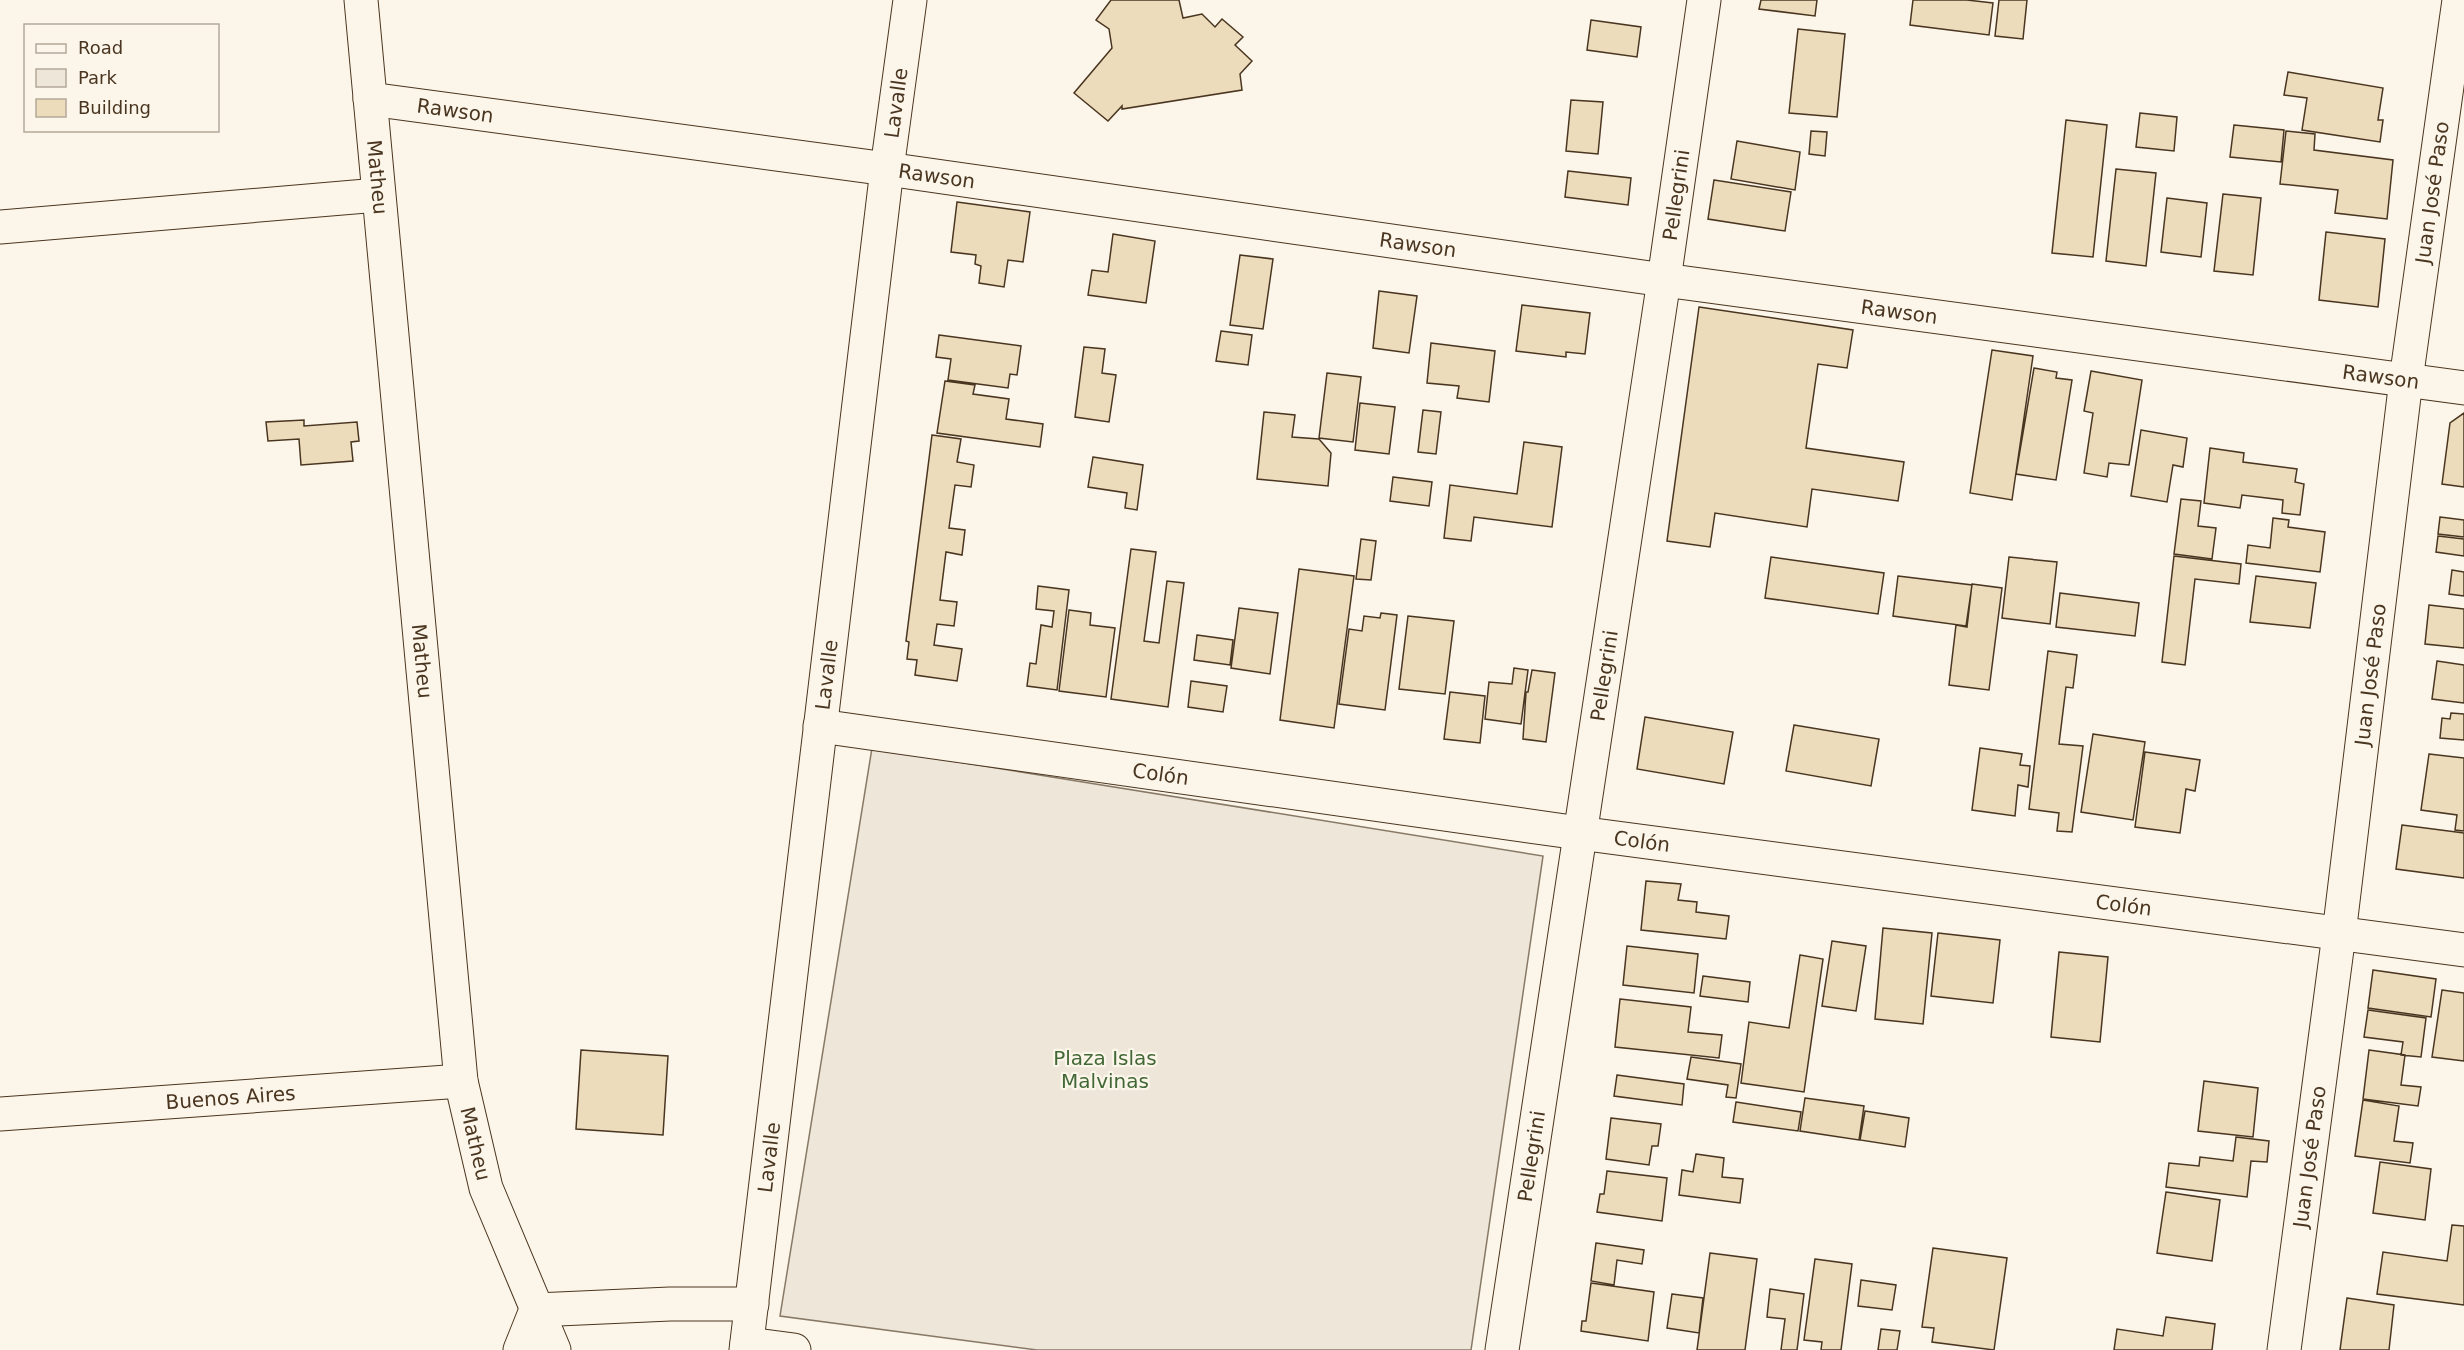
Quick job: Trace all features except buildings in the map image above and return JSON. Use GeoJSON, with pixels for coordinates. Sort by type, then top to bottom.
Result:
{"type":"FeatureCollection","features":[{"type":"Feature","properties":{"kind":"street","name":"Matheu"},"geometry":{"type":"LineString","coordinates":[[361,0],[461,1081],[486,1188],[554,1350]]}},
{"type":"Feature","properties":{"kind":"street","name":"Lavalle"},"geometry":{"type":"LineString","coordinates":[[746,1347],[909,0]]}},
{"type":"Feature","properties":{"kind":"street","name":"Pellegrini"},"geometry":{"type":"LineString","coordinates":[[1502,1350],[1664,280],[1704,0]]}},
{"type":"Feature","properties":{"kind":"street","name":"Juan José Paso"},"geometry":{"type":"LineString","coordinates":[[2284,1350],[2339,934],[2406,380],[2459,0]]}},
{"type":"Feature","properties":{"kind":"street","name":"Rawson"},"geometry":{"type":"LineString","coordinates":[[370,99],[887,169],[1664,280],[2464,388]]}},
{"type":"Feature","properties":{"kind":"street"},"geometry":{"type":"LineString","coordinates":[[0,227],[378,195]]}},
{"type":"Feature","properties":{"kind":"street","name":"Colón"},"geometry":{"type":"LineString","coordinates":[[820,726],[1579,833],[2464,950]]}},
{"type":"Feature","properties":{"kind":"street","name":"Buenos Aires"},"geometry":{"type":"LineString","coordinates":[[0,1114],[461,1081]]}},
{"type":"Feature","properties":{"kind":"street"},"geometry":{"type":"LineString","coordinates":[[520,1350],[536,1310],[670,1304],[753,1304]]}},
{"type":"Feature","properties":{"kind":"street"},"geometry":{"type":"LineString","coordinates":[[746,1347],[795,1350]]}},
{"type":"Feature","properties":{"kind":"green space","name":"Plaza Islas Malvinas"},"geometry":{"type":"Polygon","coordinates":[[[872,748],[1543,856],[1471,1350],[1037,1350],[780,1316],[872,748]]]}}]}
